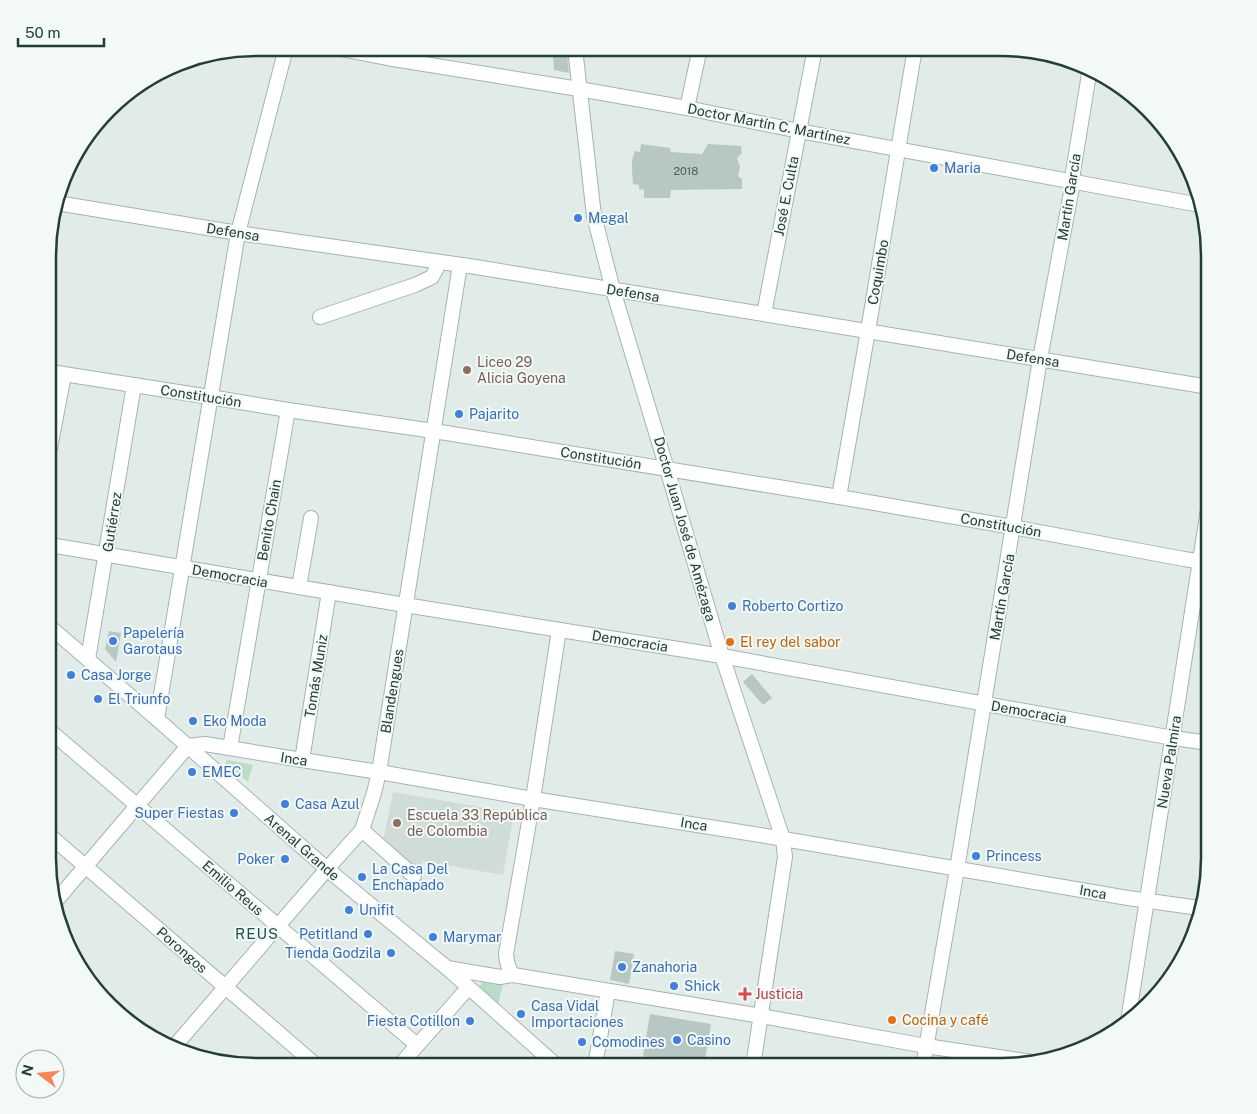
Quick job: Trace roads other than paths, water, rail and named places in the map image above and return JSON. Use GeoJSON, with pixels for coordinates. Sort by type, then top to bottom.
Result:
{"type":"FeatureCollection","features":[{"type":"Feature","properties":{"kind":"street"},"geometry":{"type":"LineString","coordinates":[[157,719],[238,233],[284,56]]}},
{"type":"Feature","properties":{"kind":"street","name":"Doctor Martín C. Martínez"},"geometry":{"type":"LineString","coordinates":[[378,56],[687,108],[799,131],[1194,204]]}},
{"type":"Feature","properties":{"kind":"street","name":"Doctor Juan José de Amézaga"},"geometry":{"type":"LineString","coordinates":[[576,56],[594,216],[613,290],[722,656],[782,840],[785,857],[754,1058]]}},
{"type":"Feature","properties":{"kind":"street"},"geometry":{"type":"LineString","coordinates":[[687,108],[698,56]]}},
{"type":"Feature","properties":{"kind":"street","name":"José E. Culta"},"geometry":{"type":"LineString","coordinates":[[764,314],[813,56]]}},
{"type":"Feature","properties":{"kind":"street","name":"Coquimbo"},"geometry":{"type":"LineString","coordinates":[[839,496],[914,56]]}},
{"type":"Feature","properties":{"kind":"street","name":"Martín García"},"geometry":{"type":"LineString","coordinates":[[924,1058],[958,869],[1040,359],[1073,182],[1089,77]]}},
{"type":"Feature","properties":{"kind":"street","name":"Defensa"},"geometry":{"type":"LineString","coordinates":[[63,204],[238,233],[476,266],[1201,386]]}},
{"type":"Feature","properties":{"kind":"street"},"geometry":{"type":"LineString","coordinates":[[320,317],[415,285],[432,277],[440,262]]}},
{"type":"Feature","properties":{"kind":"street","name":"Blandengues"},"geometry":{"type":"LineString","coordinates":[[178,1042],[362,830],[379,772],[460,265]]}},
{"type":"Feature","properties":{"kind":"street","name":"Constitución"},"geometry":{"type":"LineString","coordinates":[[57,374],[434,431],[839,496],[1201,561]]}},
{"type":"Feature","properties":{"kind":"street","name":"Gutiérrez"},"geometry":{"type":"LineString","coordinates":[[88,659],[134,385]]}},
{"type":"Feature","properties":{"kind":"street","name":"Benito Chain"},"geometry":{"type":"LineString","coordinates":[[230,748],[288,410]]}},
{"type":"Feature","properties":{"kind":"street"},"geometry":{"type":"LineString","coordinates":[[299,587],[311,518]]}},
{"type":"Feature","properties":{"kind":"street","name":"Democracia"},"geometry":{"type":"LineString","coordinates":[[56,546],[722,656],[1201,742]]}},
{"type":"Feature","properties":{"kind":"street","name":"Nueva Palmira"},"geometry":{"type":"LineString","coordinates":[[1130,1010],[1173,738],[1201,579]]}},
{"type":"Feature","properties":{"kind":"street","name":"Tomás Muniz"},"geometry":{"type":"LineString","coordinates":[[302,760],[329,592]]}},
{"type":"Feature","properties":{"kind":"street"},"geometry":{"type":"LineString","coordinates":[[513,975],[507,964],[506,954],[533,799],[559,630]]}},
{"type":"Feature","properties":{"kind":"street","name":"Arenal Grande"},"geometry":{"type":"LineString","coordinates":[[56,632],[327,869],[447,968],[548,1058]]}},
{"type":"Feature","properties":{"kind":"street","name":"Emilio Reus"},"geometry":{"type":"LineString","coordinates":[[56,736],[417,1045]]}},
{"type":"Feature","properties":{"kind":"street","name":"Inca"},"geometry":{"type":"LineString","coordinates":[[188,746],[205,744],[230,748],[1194,907]]}},
{"type":"Feature","properties":{"kind":"street"},"geometry":{"type":"LineString","coordinates":[[60,896],[188,746]]}},
{"type":"Feature","properties":{"kind":"street"},"geometry":{"type":"LineString","coordinates":[[362,830],[414,876]]}},
{"type":"Feature","properties":{"kind":"street","name":"Porongos"},"geometry":{"type":"LineString","coordinates":[[56,841],[308,1058]]}},
{"type":"Feature","properties":{"kind":"street"},"geometry":{"type":"LineString","coordinates":[[447,968],[500,977],[513,975],[1004,1058]]}},
{"type":"Feature","properties":{"kind":"street"},"geometry":{"type":"LineString","coordinates":[[406,1058],[468,988]]}},
{"type":"Feature","properties":{"kind":"street"},"geometry":{"type":"LineString","coordinates":[[596,1058],[608,991]]}},
{"type":"Feature","properties":{"kind":"place","name":"Maria"},"geometry":{"type":"Point","coordinates":[934,168]}},
{"type":"Feature","properties":{"kind":"place","name":"Megal"},"geometry":{"type":"Point","coordinates":[578,218]}},
{"type":"Feature","properties":{"kind":"place","name":"Liceo 29 Alicia Goyena"},"geometry":{"type":"Point","coordinates":[467,370]}},
{"type":"Feature","properties":{"kind":"place","name":"Pajarito"},"geometry":{"type":"Point","coordinates":[459,414]}},
{"type":"Feature","properties":{"kind":"place","name":"Roberto Cortizo"},"geometry":{"type":"Point","coordinates":[732,606]}},
{"type":"Feature","properties":{"kind":"place","name":"Papelería Garotaus"},"geometry":{"type":"Point","coordinates":[113,641]}},
{"type":"Feature","properties":{"kind":"place","name":"El rey del sabor"},"geometry":{"type":"Point","coordinates":[730,642]}},
{"type":"Feature","properties":{"kind":"place","name":"Casa Jorge"},"geometry":{"type":"Point","coordinates":[71,675]}},
{"type":"Feature","properties":{"kind":"place","name":"El Triunfo"},"geometry":{"type":"Point","coordinates":[98,699]}},
{"type":"Feature","properties":{"kind":"place","name":"Eko Moda"},"geometry":{"type":"Point","coordinates":[193,721]}},
{"type":"Feature","properties":{"kind":"place","name":"EMEC"},"geometry":{"type":"Point","coordinates":[192,772]}},
{"type":"Feature","properties":{"kind":"place","name":"Casa Azul"},"geometry":{"type":"Point","coordinates":[285,804]}},
{"type":"Feature","properties":{"kind":"place","name":"Super Fiestas"},"geometry":{"type":"Point","coordinates":[234,813]}},
{"type":"Feature","properties":{"kind":"place","name":"Escuela 33 República de Colombia"},"geometry":{"type":"Point","coordinates":[397,823]}},
{"type":"Feature","properties":{"kind":"place","name":"Princess"},"geometry":{"type":"Point","coordinates":[976,856]}},
{"type":"Feature","properties":{"kind":"place","name":"Poker"},"geometry":{"type":"Point","coordinates":[285,859]}},
{"type":"Feature","properties":{"kind":"place","name":"La Casa Del Enchapado"},"geometry":{"type":"Point","coordinates":[362,877]}},
{"type":"Feature","properties":{"kind":"place","name":"Unifit"},"geometry":{"type":"Point","coordinates":[349,910]}},
{"type":"Feature","properties":{"kind":"place","name":"Petitland"},"geometry":{"type":"Point","coordinates":[368,934]}},
{"type":"Feature","properties":{"kind":"place","name":"Marymar"},"geometry":{"type":"Point","coordinates":[433,937]}},
{"type":"Feature","properties":{"kind":"place","name":"Tienda Godzila"},"geometry":{"type":"Point","coordinates":[391,953]}},
{"type":"Feature","properties":{"kind":"place","name":"Zanahoria"},"geometry":{"type":"Point","coordinates":[622,967]}},
{"type":"Feature","properties":{"kind":"place","name":"Shick"},"geometry":{"type":"Point","coordinates":[674,986]}},
{"type":"Feature","properties":{"kind":"place","name":"Justicia"},"geometry":{"type":"Point","coordinates":[745,994]}},
{"type":"Feature","properties":{"kind":"place","name":"Casa Vidal Importaciones"},"geometry":{"type":"Point","coordinates":[521,1014]}},
{"type":"Feature","properties":{"kind":"place","name":"Cocina y café"},"geometry":{"type":"Point","coordinates":[892,1020]}},
{"type":"Feature","properties":{"kind":"place","name":"Fiesta Cotillon"},"geometry":{"type":"Point","coordinates":[470,1021]}},
{"type":"Feature","properties":{"kind":"place","name":"Casino"},"geometry":{"type":"Point","coordinates":[677,1040]}},
{"type":"Feature","properties":{"kind":"place","name":"Comodines"},"geometry":{"type":"Point","coordinates":[582,1042]}},
{"type":"Feature","properties":{"kind":"district","name":"REUS"},"geometry":{"type":"Point","coordinates":[257,934]}}]}
